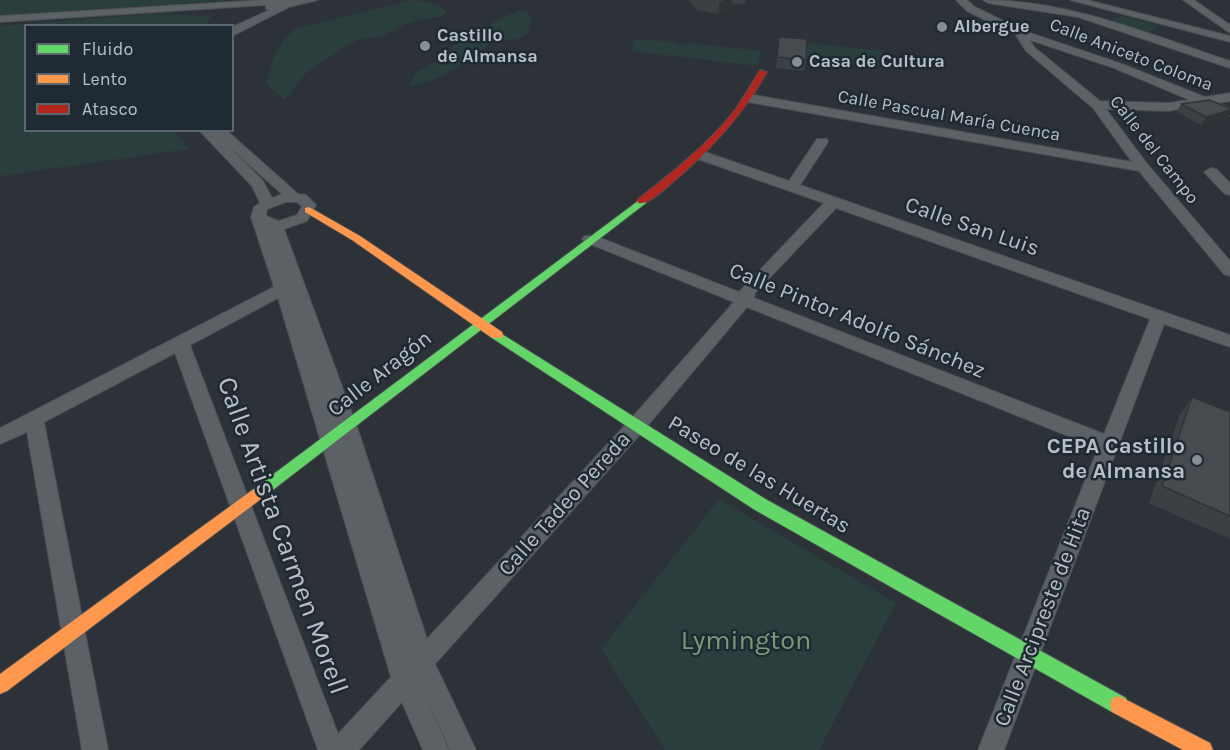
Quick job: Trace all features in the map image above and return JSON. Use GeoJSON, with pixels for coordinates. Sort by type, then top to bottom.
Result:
{"type":"FeatureCollection","features":[{"type":"Feature","properties":{"kind":"street"},"geometry":{"type":"LineString","coordinates":[[164,9],[231,13],[281,0]]}},
{"type":"Feature","properties":{"kind":"street","name":"Calle Aniceto Coloma"},"geometry":{"type":"LineString","coordinates":[[962,0],[971,9],[1020,33],[1109,63],[1230,112]]}},
{"type":"Feature","properties":{"kind":"street"},"geometry":{"type":"LineString","coordinates":[[988,0],[1072,12],[1230,65]]}},
{"type":"Feature","properties":{"kind":"street"},"geometry":{"type":"LineString","coordinates":[[1075,0],[1119,13],[1230,39]]}},
{"type":"Feature","properties":{"kind":"street"},"geometry":{"type":"LineString","coordinates":[[1188,0],[1230,30]]}},
{"type":"Feature","properties":{"kind":"street"},"geometry":{"type":"LineString","coordinates":[[0,19],[164,9],[251,7],[309,1]]}},
{"type":"Feature","properties":{"kind":"street"},"geometry":{"type":"LineString","coordinates":[[235,31],[277,9],[309,1]]}},
{"type":"Feature","properties":{"kind":"street"},"geometry":{"type":"LineString","coordinates":[[235,31],[256,13],[251,7]]}},
{"type":"Feature","properties":{"kind":"street"},"geometry":{"type":"LineString","coordinates":[[1104,22],[1119,13]]}},
{"type":"Feature","properties":{"kind":"street","name":"Calle del Campo"},"geometry":{"type":"LineString","coordinates":[[1020,33],[1030,49],[1097,105],[1143,168],[1230,271]]}},
{"type":"Feature","properties":{"kind":"street","name":"Calle Aragón"},"geometry":{"type":"LineString","coordinates":[[0,685],[339,433],[700,155],[748,98],[763,72]]}},
{"type":"Feature","properties":{"kind":"street"},"geometry":{"type":"LineString","coordinates":[[1097,105],[1162,107],[1230,97]]}},
{"type":"Feature","properties":{"kind":"street","name":"Calle Pascual María Cuenca"},"geometry":{"type":"LineString","coordinates":[[748,98],[1143,168]]}},
{"type":"Feature","properties":{"kind":"street"},"geometry":{"type":"LineString","coordinates":[[207,132],[258,184],[339,433],[405,681],[436,750]]}},
{"type":"Feature","properties":{"kind":"street"},"geometry":{"type":"LineString","coordinates":[[220,132],[293,197],[306,201],[309,210],[306,215],[293,222],[268,216]]}},
{"type":"Feature","properties":{"kind":"street"},"geometry":{"type":"LineString","coordinates":[[792,187],[822,142]]}},
{"type":"Feature","properties":{"kind":"street","name":"Calle San Luis"},"geometry":{"type":"LineString","coordinates":[[700,155],[1230,341]]}},
{"type":"Feature","properties":{"kind":"street"},"geometry":{"type":"LineString","coordinates":[[1230,172],[1211,172],[1230,191]]}},
{"type":"Feature","properties":{"kind":"street"},"geometry":{"type":"LineString","coordinates":[[268,216],[293,197]]}},
{"type":"Feature","properties":{"kind":"street","name":"Calle Tadeo Pereda"},"geometry":{"type":"LineString","coordinates":[[341,750],[636,426],[744,301],[748,291],[834,201]]}},
{"type":"Feature","properties":{"kind":"street","name":"Paseo de las Huertas"},"geometry":{"type":"LineString","coordinates":[[309,210],[356,238],[479,323],[761,505],[1028,656],[1203,750]]}},
{"type":"Feature","properties":{"kind":"street"},"geometry":{"type":"LineString","coordinates":[[268,216],[283,289],[339,433],[422,662],[463,750]]}},
{"type":"Feature","properties":{"kind":"street","name":"Calle Pintor Adolfo Sánchez"},"geometry":{"type":"LineString","coordinates":[[590,239],[1108,444]]}},
{"type":"Feature","properties":{"kind":"street"},"geometry":{"type":"LineString","coordinates":[[0,436],[283,289]]}},
{"type":"Feature","properties":{"kind":"street","name":"Calle Arcipreste de Hita"},"geometry":{"type":"LineString","coordinates":[[992,750],[1159,316]]}},
{"type":"Feature","properties":{"kind":"street","name":"Calle Artista Carmen Morell"},"geometry":{"type":"LineString","coordinates":[[180,342],[331,750]]}},
{"type":"Feature","properties":{"kind":"street"},"geometry":{"type":"LineString","coordinates":[[34,419],[95,750]]}},
{"type":"Feature","properties":{"kind":"green space"},"geometry":{"type":"Polygon","coordinates":[[[0,0],[235,0],[0,15],[0,0]]]}},
{"type":"Feature","properties":{"kind":"green space"},"geometry":{"type":"Polygon","coordinates":[[[413,0],[438,4],[447,12],[440,17],[413,21],[383,36],[360,39],[344,47],[306,73],[285,100],[266,84],[276,54],[283,41],[295,29],[413,0]]]}},
{"type":"Feature","properties":{"kind":"green space"},"geometry":{"type":"Polygon","coordinates":[[[520,10],[526,11],[532,19],[528,33],[517,39],[492,43],[444,75],[409,86],[416,72],[437,61],[456,44],[466,39],[478,39],[495,21],[520,10]]]}},
{"type":"Feature","properties":{"kind":"green space"},"geometry":{"type":"Polygon","coordinates":[[[153,14],[211,16],[206,24],[26,24],[153,14]]]}},
{"type":"Feature","properties":{"kind":"green space"},"geometry":{"type":"Polygon","coordinates":[[[1121,16],[1159,25],[1147,34],[1111,22],[1121,16]]]}},
{"type":"Feature","properties":{"kind":"green space"},"geometry":{"type":"Polygon","coordinates":[[[24,24],[24,132],[175,132],[189,149],[0,176],[0,26],[24,24]]]}},
{"type":"Feature","properties":{"kind":"green space"},"geometry":{"type":"Polygon","coordinates":[[[635,39],[761,51],[758,66],[631,51],[635,39]]]}},
{"type":"Feature","properties":{"kind":"green space"},"geometry":{"type":"Polygon","coordinates":[[[800,42],[882,51],[882,64],[880,66],[832,60],[831,63],[805,61],[800,42]]]}},
{"type":"Feature","properties":{"kind":"green space","name":"Lymington"},"geometry":{"type":"Polygon","coordinates":[[[719,499],[896,603],[819,750],[665,750],[601,649],[719,499]]]}},
{"type":"Feature","properties":{"kind":"building"},"geometry":{"type":"Polygon","coordinates":[[[779,37],[807,39],[806,60],[777,57],[779,37]]]}},
{"type":"Feature","properties":{"kind":"building"},"geometry":{"type":"Polygon","coordinates":[[[1209,100],[1230,108],[1230,110],[1206,117],[1181,104],[1209,100]]]}},
{"type":"Feature","properties":{"kind":"building","name":"CEPA Castillo de Almansa"},"geometry":{"type":"Polygon","coordinates":[[[1192,397],[1230,412],[1230,516],[1162,486],[1192,397]]]}},
{"type":"Feature","properties":{"kind":"traffic: fast"},"geometry":{"type":"LineString","coordinates":[[256,495],[642,201]]}},
{"type":"Feature","properties":{"kind":"traffic: fast"},"geometry":{"type":"LineString","coordinates":[[497,335],[761,505],[1119,705]]}},
{"type":"Feature","properties":{"kind":"traffic: slow"},"geometry":{"type":"LineString","coordinates":[[309,210],[356,238],[497,335]]}},
{"type":"Feature","properties":{"kind":"traffic: slow"},"geometry":{"type":"LineString","coordinates":[[0,685],[256,495]]}},
{"type":"Feature","properties":{"kind":"traffic: slow"},"geometry":{"type":"LineString","coordinates":[[1119,705],[1203,750]]}},
{"type":"Feature","properties":{"kind":"traffic: jam"},"geometry":{"type":"LineString","coordinates":[[642,201],[710,144],[738,111],[763,72]]}},
{"type":"Feature","properties":{"kind":"place","name":"Albergue"},"geometry":{"type":"Point","coordinates":[942,27]}},
{"type":"Feature","properties":{"kind":"place","name":"Castillo de Almansa"},"geometry":{"type":"Point","coordinates":[425,46]}},
{"type":"Feature","properties":{"kind":"place","name":"Casa de Cultura"},"geometry":{"type":"Point","coordinates":[797,62]}},
{"type":"Feature","properties":{"kind":"place","name":"CEPA Castillo de Almansa"},"geometry":{"type":"Point","coordinates":[1197,460]}}]}
